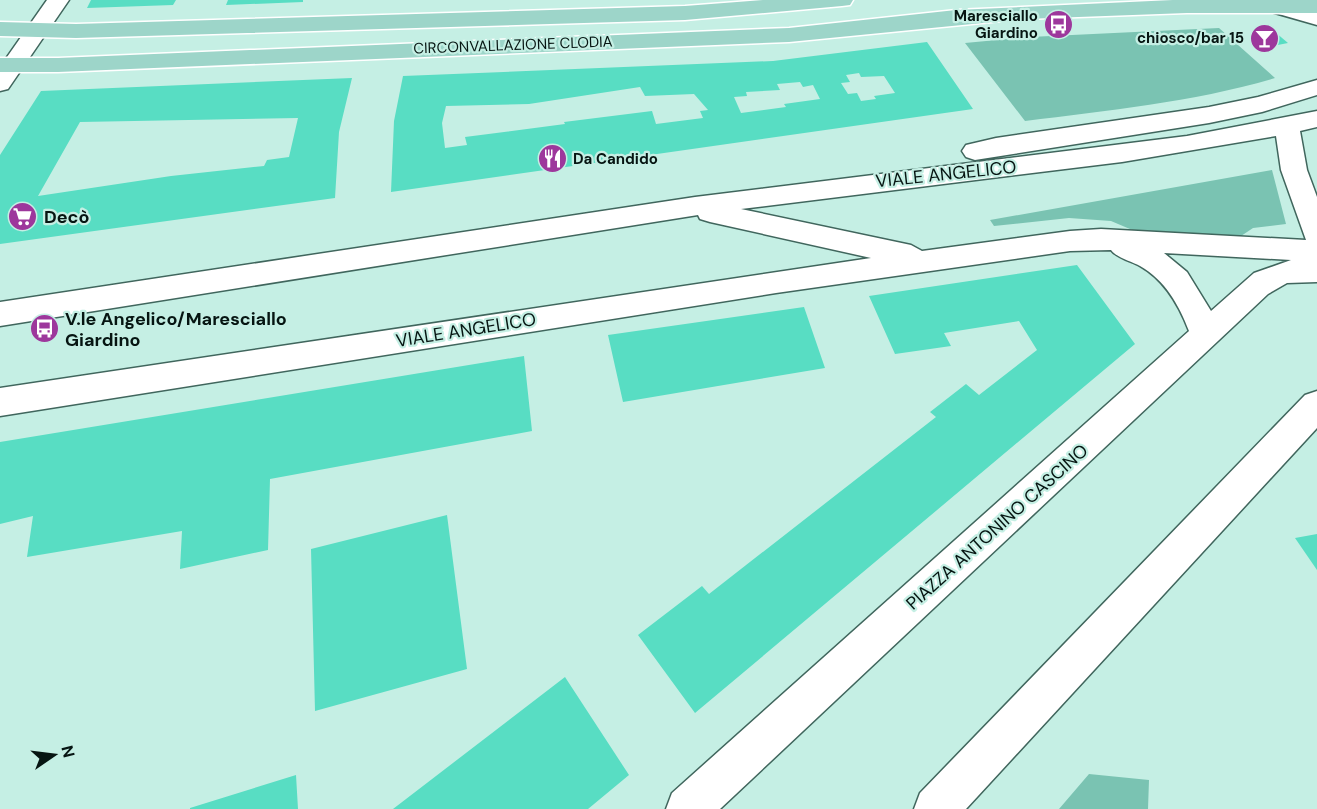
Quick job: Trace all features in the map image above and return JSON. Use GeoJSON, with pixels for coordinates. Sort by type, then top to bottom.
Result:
{"type":"FeatureCollection","features":[{"type":"Feature","properties":{"kind":"main road","name":"CIRCONVALLAZIONE CLODIA"},"geometry":{"type":"LineString","coordinates":[[0,29],[38,30],[685,13],[842,0]]}},
{"type":"Feature","properties":{"kind":"main road","name":"CIRCONVALLAZIONE CLODIA"},"geometry":{"type":"LineString","coordinates":[[4,72],[789,35],[1024,12],[1317,6]]}},
{"type":"Feature","properties":{"kind":"street"},"geometry":{"type":"LineString","coordinates":[[4,72],[38,30],[58,0]]}},
{"type":"Feature","properties":{"kind":"street"},"geometry":{"type":"LineString","coordinates":[[1276,6],[1317,18]]}},
{"type":"Feature","properties":{"kind":"street","name":"VIALE ANGELICO"},"geometry":{"type":"LineString","coordinates":[[847,185],[972,152],[1023,142],[1209,115],[1262,104],[1317,87]]}},
{"type":"Feature","properties":{"kind":"street","name":"VIALE ANGELICO"},"geometry":{"type":"LineString","coordinates":[[0,314],[687,207],[847,185],[1176,146],[1317,120]]}},
{"type":"Feature","properties":{"kind":"street"},"geometry":{"type":"LineString","coordinates":[[1287,126],[1294,170],[1317,236]]}},
{"type":"Feature","properties":{"kind":"street","name":"VIALE ANGELICO"},"geometry":{"type":"LineString","coordinates":[[687,207],[933,261]]}},
{"type":"Feature","properties":{"kind":"street"},"geometry":{"type":"LineString","coordinates":[[1101,239],[1146,256],[1175,277],[1188,294],[1206,335]]}},
{"type":"Feature","properties":{"kind":"street","name":"VIALE ANGELICO"},"geometry":{"type":"LineString","coordinates":[[0,402],[777,282],[1027,246],[1101,239],[1317,251]]}},
{"type":"Feature","properties":{"kind":"street","name":"PIAZZA ANTONINO CASCINO"},"geometry":{"type":"LineString","coordinates":[[688,809],[1268,278],[1284,271],[1317,271]]}},
{"type":"Feature","properties":{"kind":"street"},"geometry":{"type":"LineString","coordinates":[[936,809],[1317,405]]}},
{"type":"Feature","properties":{"kind":"green space"},"geometry":{"type":"Polygon","coordinates":[[[1219,28],[1275,78],[1182,99],[1025,121],[965,43],[1030,37],[1219,28]]]}},
{"type":"Feature","properties":{"kind":"green space"},"geometry":{"type":"Polygon","coordinates":[[[1272,170],[1286,224],[1253,228],[1238,238],[1137,232],[1111,221],[1069,218],[994,226],[990,220],[1272,170]]]}},
{"type":"Feature","properties":{"kind":"green space"},"geometry":{"type":"Polygon","coordinates":[[[1089,774],[1149,780],[1148,809],[1059,809],[1089,774]]]}},
{"type":"Feature","properties":{"kind":"building"},"geometry":{"type":"Polygon","coordinates":[[[91,0],[176,0],[173,5],[87,8],[91,0]]]}},
{"type":"Feature","properties":{"kind":"building"},"geometry":{"type":"Polygon","coordinates":[[[228,0],[303,0],[303,2],[226,5],[228,0]]]}},
{"type":"Feature","properties":{"kind":"building"},"geometry":{"type":"Polygon","coordinates":[[[1275,32],[1288,43],[1268,47],[1255,36],[1275,32]]]}},
{"type":"Feature","properties":{"kind":"building"},"geometry":{"type":"Polygon","coordinates":[[[927,42],[973,109],[391,192],[394,121],[403,76],[773,61],[927,42]],[[859,73],[846,75],[850,82],[841,83],[848,94],[857,93],[861,101],[876,99],[874,96],[895,93],[884,76],[861,77],[859,73]],[[800,82],[777,84],[780,90],[746,92],[747,96],[734,97],[741,113],[786,107],[784,104],[820,99],[813,85],[803,87],[800,82]],[[640,87],[529,104],[446,106],[442,123],[445,148],[467,145],[465,137],[565,124],[564,122],[652,111],[656,124],[703,118],[700,111],[708,110],[694,94],[645,96],[640,87]]]}},
{"type":"Feature","properties":{"kind":"building"},"geometry":{"type":"Polygon","coordinates":[[[352,78],[339,132],[335,198],[0,244],[0,155],[41,91],[352,78]],[[298,118],[80,122],[38,196],[171,176],[264,166],[267,160],[289,157],[298,118]]]}},
{"type":"Feature","properties":{"kind":"building"},"geometry":{"type":"Polygon","coordinates":[[[1077,265],[1135,344],[695,713],[638,635],[702,586],[709,594],[936,417],[930,412],[966,384],[979,395],[1037,350],[1019,321],[944,333],[951,346],[895,354],[869,296],[1077,265]]]}},
{"type":"Feature","properties":{"kind":"building"},"geometry":{"type":"Polygon","coordinates":[[[804,307],[825,368],[623,402],[608,335],[804,307]]]}},
{"type":"Feature","properties":{"kind":"building"},"geometry":{"type":"Polygon","coordinates":[[[524,356],[532,431],[270,479],[268,550],[180,569],[182,531],[27,557],[33,516],[0,524],[0,442],[524,356]]]}},
{"type":"Feature","properties":{"kind":"building"},"geometry":{"type":"Polygon","coordinates":[[[447,515],[467,669],[315,711],[311,549],[447,515]]]}},
{"type":"Feature","properties":{"kind":"building"},"geometry":{"type":"Polygon","coordinates":[[[1317,534],[1317,570],[1295,538],[1317,534]]]}},
{"type":"Feature","properties":{"kind":"building"},"geometry":{"type":"Polygon","coordinates":[[[565,677],[629,775],[588,809],[393,809],[565,677]]]}},
{"type":"Feature","properties":{"kind":"building"},"geometry":{"type":"Polygon","coordinates":[[[296,775],[298,809],[190,809],[190,808],[296,775]]]}},
{"type":"Feature","properties":{"kind":"place","name":"Maresciallo Giardino"},"geometry":{"type":"Point","coordinates":[1059,25]}},
{"type":"Feature","properties":{"kind":"place","name":"chiosco/bar 15"},"geometry":{"type":"Point","coordinates":[1265,38]}},
{"type":"Feature","properties":{"kind":"place","name":"Da Candido"},"geometry":{"type":"Point","coordinates":[552,159]}},
{"type":"Feature","properties":{"kind":"place","name":"Decò"},"geometry":{"type":"Point","coordinates":[23,217]}},
{"type":"Feature","properties":{"kind":"place","name":"V.le Angelico/Maresciallo Giardino"},"geometry":{"type":"Point","coordinates":[44,329]}}]}
